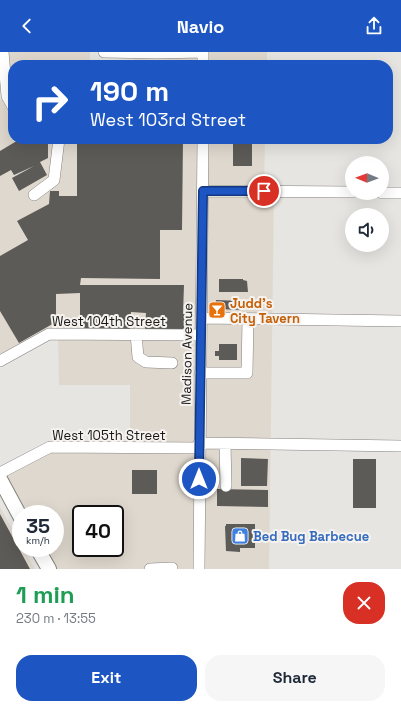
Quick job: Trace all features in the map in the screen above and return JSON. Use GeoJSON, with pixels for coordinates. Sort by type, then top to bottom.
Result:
{"type":"FeatureCollection","features":[{"type":"Feature","properties":{"kind":"main road"},"geometry":{"type":"LineString","coordinates":[[0,479],[14,505]]}},
{"type":"Feature","properties":{"kind":"main road"},"geometry":{"type":"LineString","coordinates":[[43,557],[49,569]]}},
{"type":"Feature","properties":{"kind":"street"},"geometry":{"type":"LineString","coordinates":[[3,52],[8,98]]}},
{"type":"Feature","properties":{"kind":"street"},"geometry":{"type":"LineString","coordinates":[[104,52],[203,52]]}},
{"type":"Feature","properties":{"kind":"street"},"geometry":{"type":"LineString","coordinates":[[34,195],[54,180],[58,144]]}},
{"type":"Feature","properties":{"kind":"street","name":"Madison Avenue"},"geometry":{"type":"LineString","coordinates":[[198,569],[203,144]]}},
{"type":"Feature","properties":{"kind":"street"},"geometry":{"type":"LineString","coordinates":[[203,191],[345,192]]}},
{"type":"Feature","properties":{"kind":"street"},"geometry":{"type":"LineString","coordinates":[[389,193],[401,193]]}},
{"type":"Feature","properties":{"kind":"street"},"geometry":{"type":"LineString","coordinates":[[201,318],[401,321]]}},
{"type":"Feature","properties":{"kind":"street"},"geometry":{"type":"LineString","coordinates":[[200,373],[247,373],[248,319]]}},
{"type":"Feature","properties":{"kind":"street","name":"West 104th Street"},"geometry":{"type":"LineString","coordinates":[[0,361],[48,334],[201,335]]}},
{"type":"Feature","properties":{"kind":"street"},"geometry":{"type":"LineString","coordinates":[[136,334],[138,357],[146,362],[172,363]]}},
{"type":"Feature","properties":{"kind":"street"},"geometry":{"type":"LineString","coordinates":[[225,444],[226,486]]}},
{"type":"Feature","properties":{"kind":"street","name":"West 105th Street"},"geometry":{"type":"LineString","coordinates":[[0,473],[50,447],[199,446],[225,444],[401,446]]}},
{"type":"Feature","properties":{"kind":"street"},"geometry":{"type":"LineString","coordinates":[[150,569],[172,568]]}},
{"type":"Feature","properties":{"kind":"shaded area"},"geometry":{"type":"Polygon","coordinates":[[[3,52],[90,52],[90,60],[8,60],[8,144],[265,144],[264,191],[274,191],[269,569],[49,569],[42,557],[64,557],[64,505],[16,505],[0,479],[50,447],[130,448],[130,385],[59,385],[58,335],[0,361],[0,100],[7,96],[3,52]]]}},
{"type":"Feature","properties":{"kind":"shaded area"},"geometry":{"type":"Polygon","coordinates":[[[134,52],[267,52],[267,60],[134,60],[134,52]]]}},
{"type":"Feature","properties":{"kind":"shaded area"},"geometry":{"type":"Polygon","coordinates":[[[0,507],[12,529],[12,557],[28,557],[35,569],[0,569],[0,507]]]}},
{"type":"Feature","properties":{"kind":"building"},"geometry":{"type":"Polygon","coordinates":[[[12,144],[48,144],[48,158],[40,162],[47,175],[19,191],[12,178],[34,166],[14,175],[11,170],[0,176],[0,151],[12,144]]]}},
{"type":"Feature","properties":{"kind":"building"},"geometry":{"type":"Polygon","coordinates":[[[77,144],[183,144],[182,230],[160,230],[160,279],[81,278],[80,285],[184,285],[183,314],[186,314],[185,330],[145,330],[146,313],[131,312],[130,329],[80,328],[80,293],[56,294],[56,322],[19,343],[0,311],[0,256],[28,240],[17,221],[49,204],[50,191],[59,191],[59,196],[77,196],[77,144]]]}},
{"type":"Feature","properties":{"kind":"building"},"geometry":{"type":"Polygon","coordinates":[[[233,144],[252,144],[252,166],[233,166],[233,144]]]}},
{"type":"Feature","properties":{"kind":"building"},"geometry":{"type":"Polygon","coordinates":[[[219,279],[243,279],[247,281],[248,292],[219,292],[219,279]]]}},
{"type":"Feature","properties":{"kind":"building"},"geometry":{"type":"Polygon","coordinates":[[[216,300],[243,301],[243,310],[215,309],[216,300]]]}},
{"type":"Feature","properties":{"kind":"building"},"geometry":{"type":"Polygon","coordinates":[[[219,344],[237,344],[237,360],[219,360],[219,356],[215,356],[215,351],[219,351],[219,344]]]}},
{"type":"Feature","properties":{"kind":"building"},"geometry":{"type":"Polygon","coordinates":[[[241,458],[268,459],[267,486],[241,486],[241,458]]]}},
{"type":"Feature","properties":{"kind":"building"},"geometry":{"type":"Polygon","coordinates":[[[353,459],[376,459],[376,508],[353,508],[353,459]]]}},
{"type":"Feature","properties":{"kind":"building"},"geometry":{"type":"Polygon","coordinates":[[[132,470],[157,470],[157,494],[132,494],[132,470]]]}},
{"type":"Feature","properties":{"kind":"building"},"geometry":{"type":"Polygon","coordinates":[[[217,489],[268,490],[268,507],[217,506],[217,489]]]}},
{"type":"Feature","properties":{"kind":"building"},"geometry":{"type":"Polygon","coordinates":[[[0,514],[12,536],[12,557],[23,557],[30,569],[0,569],[0,514]]]}},
{"type":"Feature","properties":{"kind":"building","name":"Bed Bug Barbecue"},"geometry":{"type":"Polygon","coordinates":[[[226,524],[255,524],[255,548],[240,548],[240,552],[226,551],[226,524]]]}},
{"type":"Feature","properties":{"kind":"place","name":"Judd's City Tavern"},"geometry":{"type":"Point","coordinates":[217,310]}},
{"type":"Feature","properties":{"kind":"place","name":"Bed Bug Barbecue"},"geometry":{"type":"Point","coordinates":[240,536]}},
{"type":"Feature","properties":{"kind":"route"},"geometry":{"type":"LineString","coordinates":[[199,479],[203,191],[264,191]]}}]}
